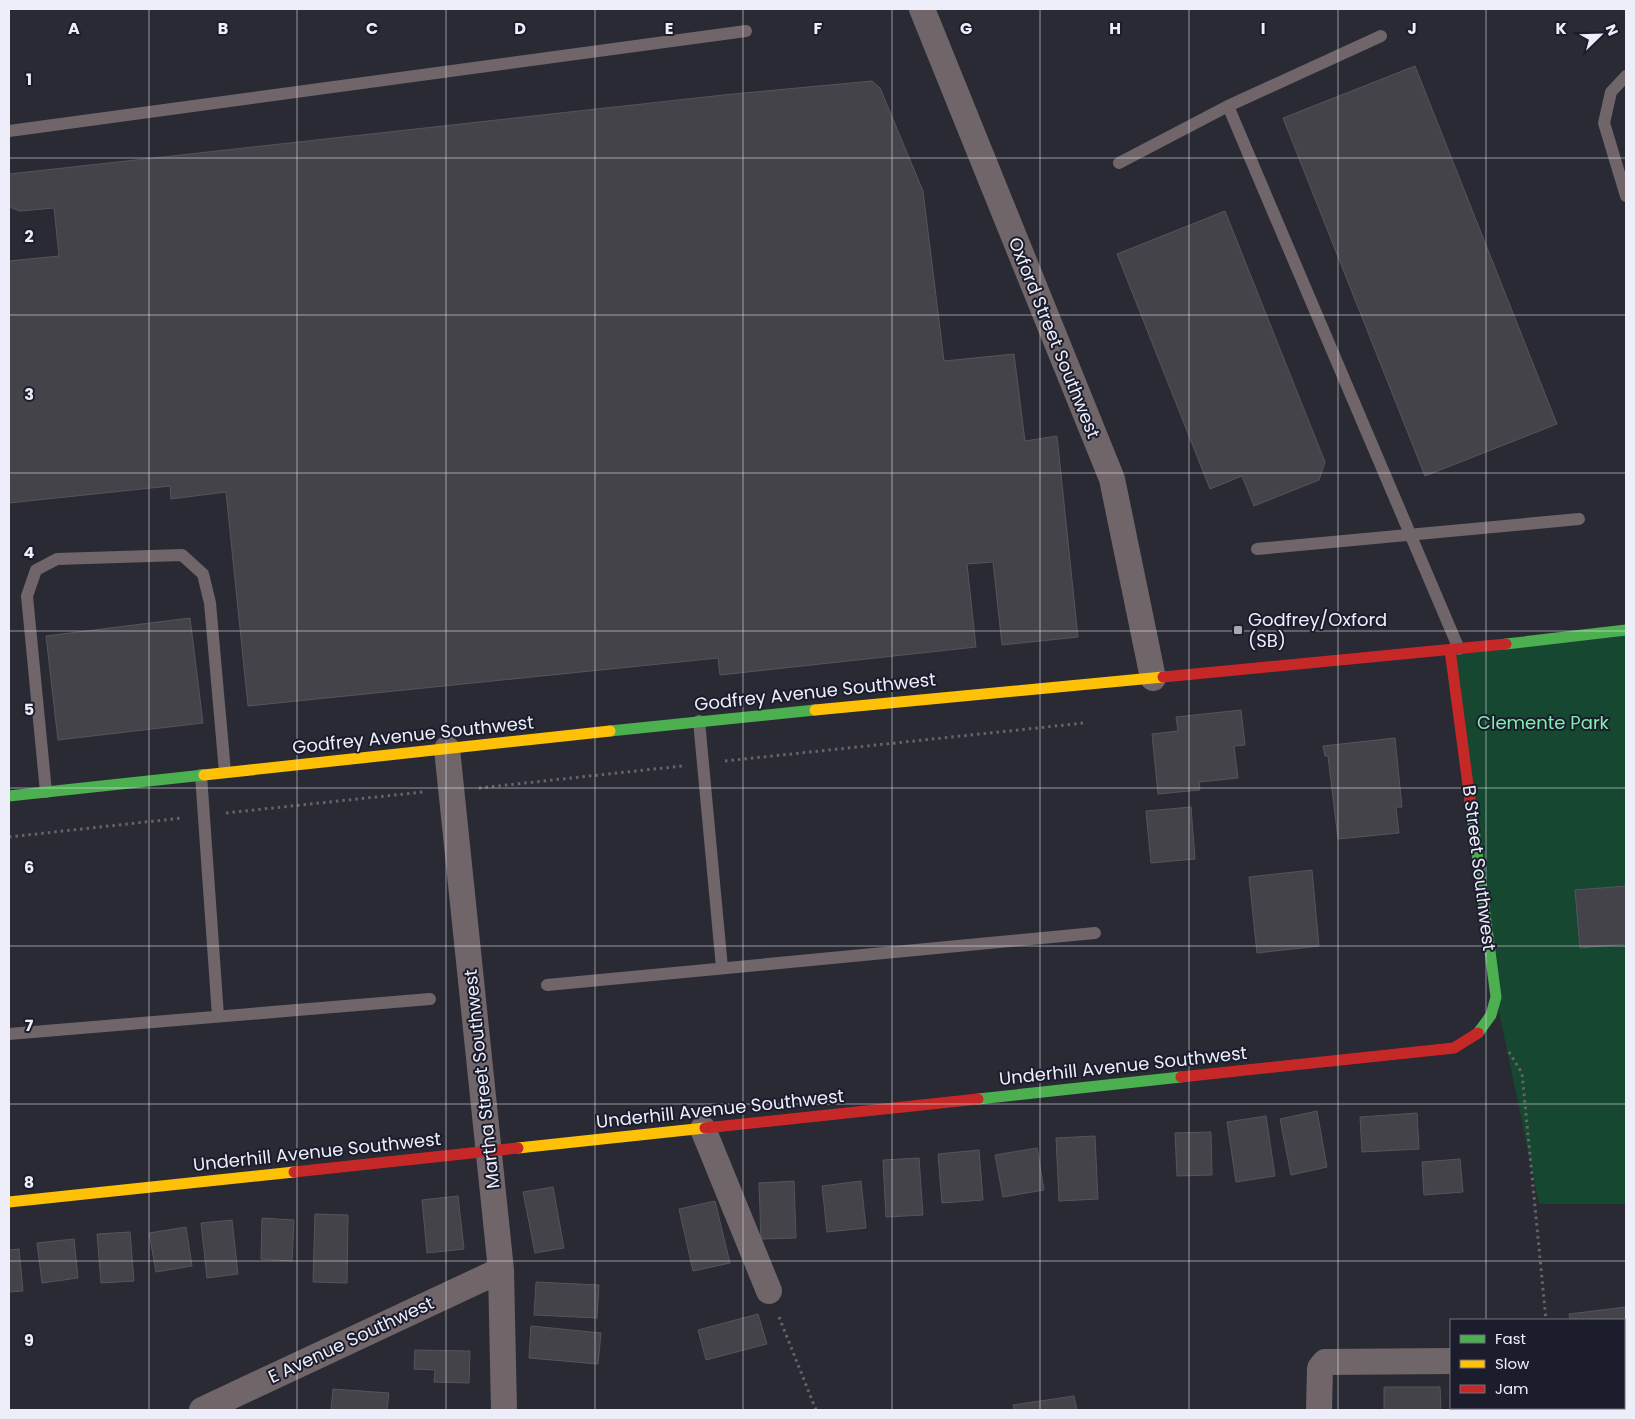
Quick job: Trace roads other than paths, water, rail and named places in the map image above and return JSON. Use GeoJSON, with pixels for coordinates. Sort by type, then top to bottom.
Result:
{"type":"FeatureCollection","features":[{"type":"Feature","properties":{"kind":"street","name":"Oxford Street Southwest"},"geometry":{"type":"LineString","coordinates":[[922,9],[1112,479],[1153,678]]}},
{"type":"Feature","properties":{"kind":"street","name":"Godfrey Avenue Southwest"},"geometry":{"type":"LineString","coordinates":[[9,796],[699,721],[1454,649],[1626,630]]}},
{"type":"Feature","properties":{"kind":"street","name":"B Street Southwest"},"geometry":{"type":"LineString","coordinates":[[1434,1051],[1454,1048],[1471,1040],[1482,1030],[1493,1014],[1496,997],[1454,649]]}},
{"type":"Feature","properties":{"kind":"street","name":"Martha Street Southwest"},"geometry":{"type":"LineString","coordinates":[[447,749],[501,1270],[504,1410]]}},
{"type":"Feature","properties":{"kind":"street","name":"Underhill Avenue Southwest"},"geometry":{"type":"LineString","coordinates":[[9,1202],[1434,1051]]}},
{"type":"Feature","properties":{"kind":"street"},"geometry":{"type":"LineString","coordinates":[[703,1129],[769,1291]]}},
{"type":"Feature","properties":{"kind":"street","name":"E Avenue Southwest"},"geometry":{"type":"LineString","coordinates":[[202,1410],[501,1270]]}},
{"type":"Feature","properties":{"kind":"street"},"geometry":{"type":"LineString","coordinates":[[1319,1410],[1319,1373],[1322,1364],[1325,1362],[1450,1361]]}},
{"type":"Feature","properties":{"kind":"lane"},"geometry":{"type":"LineString","coordinates":[[9,131],[746,31]]}},
{"type":"Feature","properties":{"kind":"lane"},"geometry":{"type":"LineString","coordinates":[[1119,164],[1228,106],[1381,36]]}},
{"type":"Feature","properties":{"kind":"lane"},"geometry":{"type":"LineString","coordinates":[[1626,76],[1611,92],[1604,123],[1626,196]]}},
{"type":"Feature","properties":{"kind":"lane"},"geometry":{"type":"LineString","coordinates":[[1228,106],[1410,535],[1454,649]]}},
{"type":"Feature","properties":{"kind":"lane"},"geometry":{"type":"LineString","coordinates":[[1257,549],[1580,519]]}},
{"type":"Feature","properties":{"kind":"lane"},"geometry":{"type":"LineString","coordinates":[[46,792],[26,596],[36,570],[57,559],[182,555],[203,574],[210,603],[225,772]]}},
{"type":"Feature","properties":{"kind":"lane"},"geometry":{"type":"LineString","coordinates":[[699,721],[722,968]]}},
{"type":"Feature","properties":{"kind":"lane"},"geometry":{"type":"LineString","coordinates":[[201,775],[218,1016]]}},
{"type":"Feature","properties":{"kind":"lane"},"geometry":{"type":"LineString","coordinates":[[547,985],[1095,933]]}},
{"type":"Feature","properties":{"kind":"lane"},"geometry":{"type":"LineString","coordinates":[[9,1034],[430,999]]}},
{"type":"Feature","properties":{"kind":"place","name":"Godfrey/Oxford (SB)"},"geometry":{"type":"Point","coordinates":[1238,630]}},
{"type":"Feature","properties":{"kind":"park label","name":"Clemente Park"},"geometry":{"type":"Point","coordinates":[1543,723]}}]}
